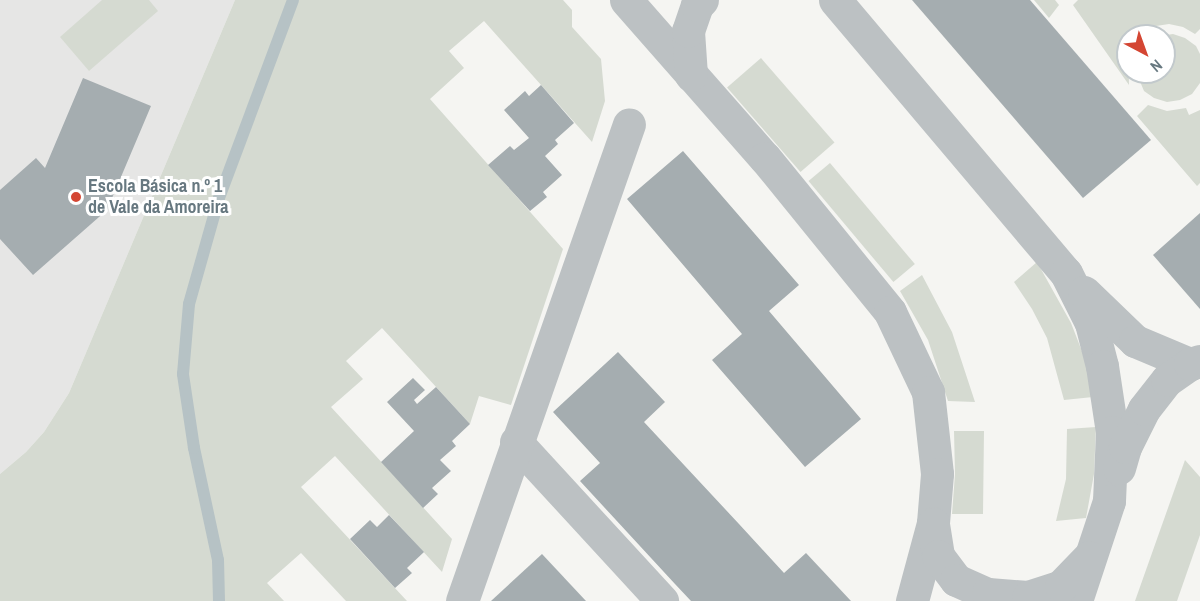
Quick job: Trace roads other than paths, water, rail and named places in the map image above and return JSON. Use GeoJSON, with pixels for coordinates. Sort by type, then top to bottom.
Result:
{"type":"FeatureCollection","features":[{"type":"Feature","properties":{"kind":"street"},"geometry":{"type":"LineString","coordinates":[[626,0],[765,158],[890,312],[928,392],[936,474],[933,523],[912,601]]}},
{"type":"Feature","properties":{"kind":"street"},"geometry":{"type":"LineString","coordinates":[[691,75],[688,31],[697,5],[702,0]]}},
{"type":"Feature","properties":{"kind":"street"},"geometry":{"type":"LineString","coordinates":[[835,0],[1066,273],[1114,324],[1135,341],[1195,363]]}},
{"type":"Feature","properties":{"kind":"street"},"geometry":{"type":"LineString","coordinates":[[462,601],[516,441],[629,124]]}},
{"type":"Feature","properties":{"kind":"street"},"geometry":{"type":"LineString","coordinates":[[1066,273],[1091,323],[1102,366],[1112,432],[1109,501]]}},
{"type":"Feature","properties":{"kind":"street"},"geometry":{"type":"LineString","coordinates":[[1076,601],[1125,447],[1144,409],[1167,380],[1195,363]]}},
{"type":"Feature","properties":{"kind":"street"},"geometry":{"type":"LineString","coordinates":[[516,441],[662,601]]}},
{"type":"Feature","properties":{"kind":"street"},"geometry":{"type":"LineString","coordinates":[[933,523],[938,556],[956,580],[988,594],[1028,597],[1061,586],[1093,553]]}},
{"type":"Feature","properties":{"kind":"waterway"},"geometry":{"type":"LineString","coordinates":[[219,601],[218,560],[194,448],[183,374],[189,304],[219,198],[293,0]]}},
{"type":"Feature","properties":{"kind":"place","name":"Escola Básica n.º 1 de Vale da Amoreira"},"geometry":{"type":"Point","coordinates":[76,197]}}]}
